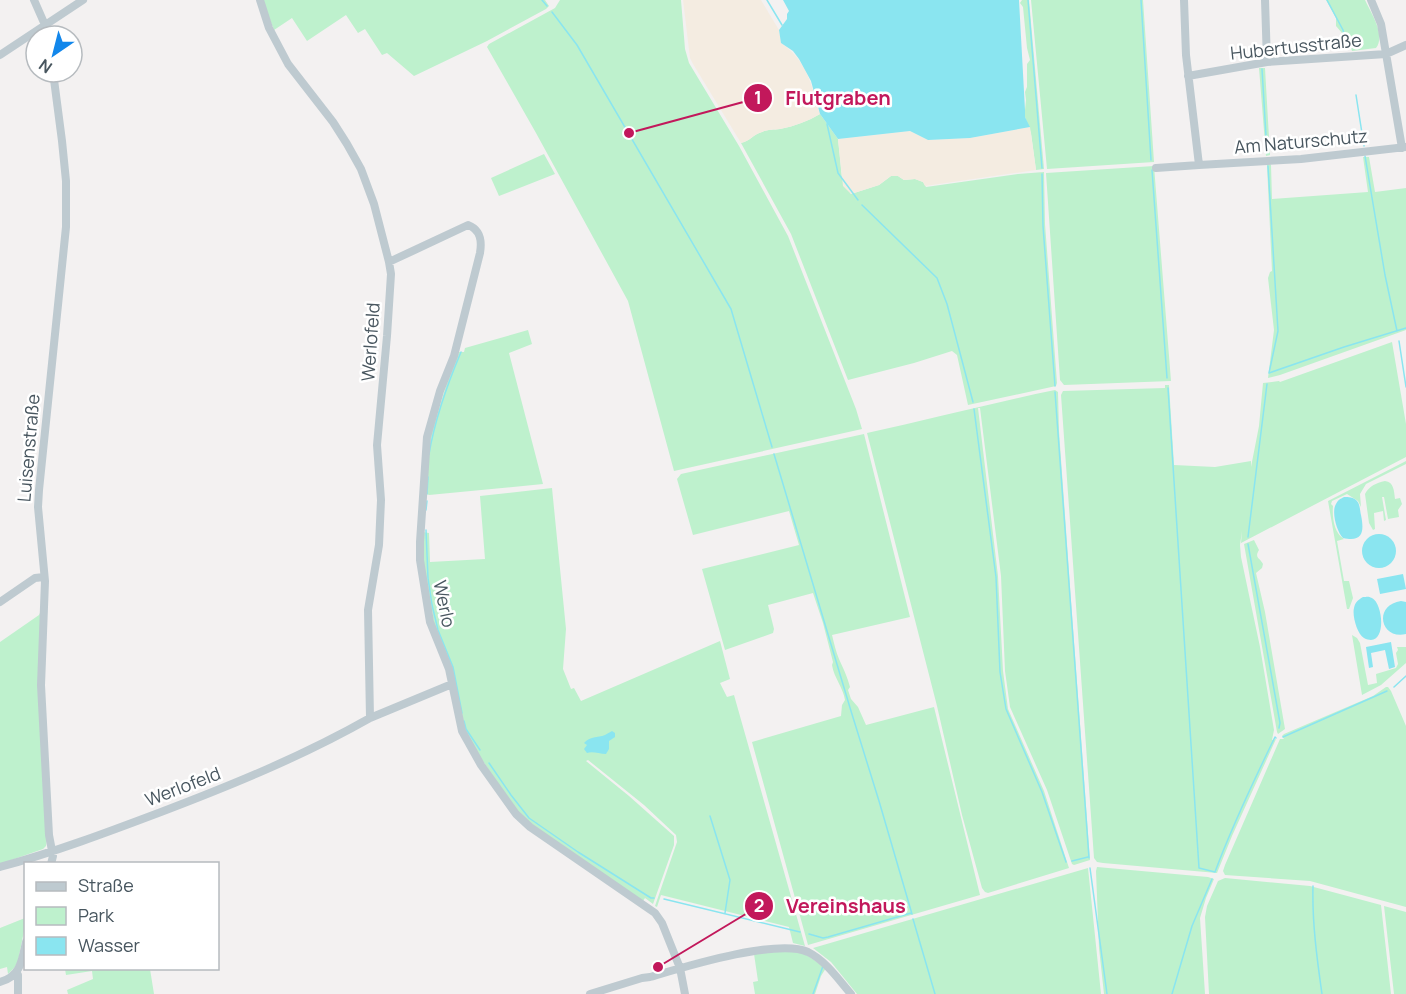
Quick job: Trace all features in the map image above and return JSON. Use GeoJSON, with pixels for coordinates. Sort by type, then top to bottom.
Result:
{"type":"FeatureCollection","features":[{"type":"Feature","properties":{"kind":"street"},"geometry":{"type":"LineString","coordinates":[[34,0],[45,24]]}},
{"type":"Feature","properties":{"kind":"street"},"geometry":{"type":"LineString","coordinates":[[47,24],[83,0]]}},
{"type":"Feature","properties":{"kind":"street","name":"Werlofeld"},"geometry":{"type":"LineString","coordinates":[[260,0],[269,28],[288,64],[333,122],[361,169],[374,204],[391,274],[377,445],[381,500],[380,545],[368,610],[370,718]]}},
{"type":"Feature","properties":{"kind":"street"},"geometry":{"type":"LineString","coordinates":[[1184,0],[1184,37],[1198,165]]}},
{"type":"Feature","properties":{"kind":"street"},"geometry":{"type":"LineString","coordinates":[[1265,0],[1268,62]]}},
{"type":"Feature","properties":{"kind":"street"},"geometry":{"type":"LineString","coordinates":[[1371,0],[1381,24],[1404,148]]}},
{"type":"Feature","properties":{"kind":"street"},"geometry":{"type":"LineString","coordinates":[[0,55],[24,39]]}},
{"type":"Feature","properties":{"kind":"street","name":"Hubertusstraße"},"geometry":{"type":"LineString","coordinates":[[1188,76],[1268,62],[1386,54],[1406,45]]}},
{"type":"Feature","properties":{"kind":"street","name":"Luisenstraße"},"geometry":{"type":"LineString","coordinates":[[52,862],[53,856],[49,835],[41,685],[45,595],[38,507],[67,218],[67,187],[55,84]]}},
{"type":"Feature","properties":{"kind":"street","name":"Am Naturschutz"},"geometry":{"type":"LineString","coordinates":[[1156,168],[1301,159],[1404,148]]}},
{"type":"Feature","properties":{"kind":"street","name":"Werlo"},"geometry":{"type":"LineString","coordinates":[[389,262],[468,225],[473,227],[482,240],[454,357],[440,391],[427,437],[420,542],[420,560],[427,609],[433,632],[449,669],[460,726],[481,765],[516,814],[547,840],[652,910],[662,923],[680,968],[685,994]]}},
{"type":"Feature","properties":{"kind":"street"},"geometry":{"type":"LineString","coordinates":[[0,602],[35,578],[44,577]]}},
{"type":"Feature","properties":{"kind":"street","name":"Werlofeld"},"geometry":{"type":"LineString","coordinates":[[0,867],[51,852],[209,794],[277,765],[370,718],[452,684]]}},
{"type":"Feature","properties":{"kind":"street"},"geometry":{"type":"LineString","coordinates":[[590,994],[680,968],[776,948],[794,948],[809,953],[828,967],[851,994]]}},
{"type":"Feature","properties":{"kind":"street"},"geometry":{"type":"LineString","coordinates":[[0,982],[10,978],[16,972],[21,964],[24,951]]}},
{"type":"Feature","properties":{"kind":"street"},"geometry":{"type":"LineString","coordinates":[[16,972],[18,994]]}},
{"type":"Feature","properties":{"kind":"green space"},"geometry":{"type":"Polygon","coordinates":[[[262,0],[545,0],[549,6],[487,41],[414,76],[387,53],[382,55],[365,29],[358,33],[346,15],[307,41],[292,18],[274,30],[262,0]]]}},
{"type":"Feature","properties":{"kind":"green space"},"geometry":{"type":"Polygon","coordinates":[[[560,0],[681,0],[685,49],[689,63],[739,146],[788,236],[862,429],[674,471],[628,301],[487,47],[555,8],[560,0]]]}},
{"type":"Feature","properties":{"kind":"green space"},"geometry":{"type":"Polygon","coordinates":[[[1022,0],[1029,0],[1044,169],[1036,170],[1031,133],[1025,117],[1027,64],[1030,60],[1023,7],[1020,3],[1022,0]]]}},
{"type":"Feature","properties":{"kind":"green space"},"geometry":{"type":"Polygon","coordinates":[[[1031,0],[1143,0],[1154,162],[1047,169],[1031,0]]]}},
{"type":"Feature","properties":{"kind":"green space"},"geometry":{"type":"Polygon","coordinates":[[[1326,0],[1365,0],[1378,31],[1379,43],[1376,48],[1352,51],[1347,34],[1342,33],[1336,26],[1336,18],[1326,0]]]}},
{"type":"Feature","properties":{"kind":"green space"},"geometry":{"type":"Polygon","coordinates":[[[1259,68],[1265,68],[1270,155],[1266,156],[1259,68]]]}},
{"type":"Feature","properties":{"kind":"green space"},"geometry":{"type":"Polygon","coordinates":[[[820,114],[838,139],[842,179],[851,194],[879,185],[891,176],[898,176],[904,180],[915,179],[923,182],[926,187],[1044,172],[1045,224],[1056,386],[968,405],[957,355],[952,351],[848,380],[791,234],[741,143],[764,131],[791,126],[820,114]]]}},
{"type":"Feature","properties":{"kind":"green space"},"geometry":{"type":"Polygon","coordinates":[[[544,154],[555,174],[499,196],[491,178],[544,154]]]}},
{"type":"Feature","properties":{"kind":"green space"},"geometry":{"type":"Polygon","coordinates":[[[1363,157],[1369,157],[1375,192],[1406,188],[1406,330],[1268,378],[1274,330],[1268,278],[1272,271],[1267,165],[1271,165],[1272,199],[1368,192],[1363,157]]]}},
{"type":"Feature","properties":{"kind":"green space"},"geometry":{"type":"Polygon","coordinates":[[[1154,166],[1171,381],[1064,385],[1060,380],[1046,173],[1154,166]]]}},
{"type":"Feature","properties":{"kind":"green space"},"geometry":{"type":"Polygon","coordinates":[[[528,330],[532,344],[509,353],[543,484],[429,495],[425,493],[431,434],[459,352],[464,352],[465,348],[528,330]]]}},
{"type":"Feature","properties":{"kind":"green space"},"geometry":{"type":"Polygon","coordinates":[[[1392,342],[1406,424],[1406,457],[1241,543],[1242,531],[1240,545],[1241,557],[1260,647],[1274,730],[1272,740],[1276,739],[1217,873],[1097,862],[1094,858],[1061,395],[1063,391],[1165,388],[1165,385],[1169,385],[1174,465],[1215,467],[1251,461],[1251,467],[1259,426],[1263,383],[1280,382],[1392,342]]]}},
{"type":"Feature","properties":{"kind":"green space"},"geometry":{"type":"Polygon","coordinates":[[[1055,390],[1058,392],[1090,860],[1072,864],[1047,790],[1010,707],[1005,671],[1001,576],[980,408],[978,408],[998,576],[1003,671],[1008,709],[1044,791],[1069,868],[988,893],[982,888],[962,815],[937,706],[867,433],[1055,390]]]}},
{"type":"Feature","properties":{"kind":"green space"},"geometry":{"type":"Polygon","coordinates":[[[864,434],[910,617],[832,635],[849,683],[848,690],[851,699],[858,707],[866,725],[934,707],[980,895],[808,945],[752,742],[841,716],[844,695],[833,670],[823,623],[813,593],[768,605],[773,633],[725,650],[702,569],[799,545],[789,511],[693,535],[677,479],[681,474],[864,434]]]}},
{"type":"Feature","properties":{"kind":"green space"},"geometry":{"type":"Polygon","coordinates":[[[1406,461],[1406,464],[1366,484],[1360,494],[1361,507],[1358,501],[1347,494],[1332,501],[1334,524],[1344,539],[1337,541],[1344,581],[1349,581],[1353,598],[1347,609],[1328,501],[1406,461]]]}},
{"type":"Feature","properties":{"kind":"green space"},"geometry":{"type":"Polygon","coordinates":[[[1385,481],[1392,485],[1395,499],[1400,498],[1402,504],[1398,510],[1399,517],[1388,519],[1384,497],[1382,497],[1386,520],[1384,521],[1383,511],[1374,513],[1375,529],[1373,530],[1369,523],[1365,494],[1373,485],[1385,481]]]}},
{"type":"Feature","properties":{"kind":"green space"},"geometry":{"type":"Polygon","coordinates":[[[552,488],[566,629],[563,669],[571,689],[574,688],[581,701],[720,641],[730,679],[720,683],[727,697],[734,695],[805,946],[793,943],[789,927],[661,895],[657,907],[655,906],[677,842],[676,835],[644,805],[588,760],[586,761],[674,836],[674,845],[653,904],[645,898],[643,901],[535,828],[514,807],[468,739],[435,632],[432,610],[429,610],[422,532],[429,533],[430,562],[485,559],[480,496],[552,488]]]}},
{"type":"Feature","properties":{"kind":"green space"},"geometry":{"type":"Polygon","coordinates":[[[1254,540],[1259,550],[1257,556],[1263,564],[1256,573],[1285,729],[1278,734],[1244,544],[1254,540]]]}},
{"type":"Feature","properties":{"kind":"green space"},"geometry":{"type":"Polygon","coordinates":[[[42,609],[47,840],[43,849],[0,864],[0,642],[39,615],[42,609]]]}},
{"type":"Feature","properties":{"kind":"green space"},"geometry":{"type":"Polygon","coordinates":[[[1352,635],[1360,643],[1368,685],[1377,683],[1376,674],[1396,668],[1398,664],[1397,647],[1406,647],[1406,663],[1381,685],[1362,695],[1352,635]]]}},
{"type":"Feature","properties":{"kind":"green space"},"geometry":{"type":"Polygon","coordinates":[[[1386,687],[1391,691],[1406,726],[1406,907],[1310,881],[1225,875],[1223,871],[1225,865],[1280,739],[1284,739],[1282,736],[1373,696],[1386,687]]]}},
{"type":"Feature","properties":{"kind":"green space"},"geometry":{"type":"Polygon","coordinates":[[[1097,867],[1214,879],[1200,918],[1205,994],[1104,994],[1099,948],[1097,867]]]}},
{"type":"Feature","properties":{"kind":"green space"},"geometry":{"type":"Polygon","coordinates":[[[1088,868],[1101,994],[857,994],[831,962],[813,948],[1088,868]]]}},
{"type":"Feature","properties":{"kind":"green space"},"geometry":{"type":"Polygon","coordinates":[[[1225,878],[1310,886],[1381,905],[1391,994],[1209,994],[1205,917],[1207,906],[1218,881],[1225,878]]]}},
{"type":"Feature","properties":{"kind":"green space"},"geometry":{"type":"Polygon","coordinates":[[[1384,906],[1406,912],[1406,994],[1394,994],[1384,906]]]}},
{"type":"Feature","properties":{"kind":"green space"},"geometry":{"type":"Polygon","coordinates":[[[24,918],[18,961],[8,974],[7,967],[0,969],[0,928],[24,918]]]}},
{"type":"Feature","properties":{"kind":"green space"},"geometry":{"type":"Polygon","coordinates":[[[785,950],[805,954],[826,968],[815,994],[755,994],[753,982],[758,981],[754,954],[785,950]]]}},
{"type":"Feature","properties":{"kind":"green space"},"geometry":{"type":"Polygon","coordinates":[[[65,970],[150,970],[154,994],[68,994],[67,990],[93,979],[92,971],[66,975],[65,970]]]}},
{"type":"Feature","properties":{"kind":"sand"},"geometry":{"type":"Polygon","coordinates":[[[683,0],[761,0],[779,30],[781,43],[803,66],[820,114],[791,126],[764,131],[741,143],[690,58],[683,0]]]}},
{"type":"Feature","properties":{"kind":"sand"},"geometry":{"type":"Polygon","coordinates":[[[1030,127],[1036,170],[925,186],[923,182],[915,179],[904,180],[898,176],[891,176],[879,185],[851,194],[843,186],[838,139],[910,131],[928,140],[970,138],[1030,127]]]}},
{"type":"Feature","properties":{"kind":"water"},"geometry":{"type":"Polygon","coordinates":[[[783,0],[1019,0],[1025,117],[1030,127],[970,138],[928,140],[910,131],[838,139],[820,114],[811,81],[799,59],[793,51],[781,43],[779,30],[787,19],[789,11],[783,0]]]}},
{"type":"Feature","properties":{"kind":"water"},"geometry":{"type":"Polygon","coordinates":[[[1344,497],[1351,497],[1358,502],[1362,530],[1359,537],[1355,539],[1343,538],[1335,522],[1335,508],[1338,501],[1344,497]]]}},
{"type":"Feature","properties":{"kind":"water"},"geometry":{"type":"Polygon","coordinates":[[[1379,534],[1391,539],[1396,551],[1391,563],[1379,568],[1367,563],[1362,551],[1367,539],[1379,534]]]}},
{"type":"Feature","properties":{"kind":"water"},"geometry":{"type":"Polygon","coordinates":[[[1403,574],[1406,589],[1380,594],[1377,579],[1403,574]]]}},
{"type":"Feature","properties":{"kind":"water"},"geometry":{"type":"Polygon","coordinates":[[[1363,597],[1371,597],[1376,602],[1381,616],[1380,632],[1377,638],[1371,640],[1361,636],[1354,620],[1355,604],[1363,597]]]}},
{"type":"Feature","properties":{"kind":"water"},"geometry":{"type":"Polygon","coordinates":[[[1401,601],[1406,602],[1406,634],[1390,632],[1383,621],[1386,609],[1401,601]]]}},
{"type":"Feature","properties":{"kind":"water"},"geometry":{"type":"Polygon","coordinates":[[[1391,642],[1395,667],[1389,669],[1385,650],[1371,653],[1373,667],[1369,668],[1366,647],[1391,642]]]}},
{"type":"Feature","properties":{"kind":"water"},"geometry":{"type":"Polygon","coordinates":[[[612,731],[615,737],[609,741],[606,754],[587,753],[584,749],[587,745],[584,743],[586,741],[612,731]]]}},
{"type":"Feature","properties":{"kind":"waterway"},"geometry":{"type":"LineString","coordinates":[[542,0],[547,6]]}},
{"type":"Feature","properties":{"kind":"waterway"},"geometry":{"type":"LineString","coordinates":[[767,0],[782,25]]}},
{"type":"Feature","properties":{"kind":"waterway"},"geometry":{"type":"LineString","coordinates":[[1028,0],[1042,168]]}},
{"type":"Feature","properties":{"kind":"waterway"},"geometry":{"type":"LineString","coordinates":[[1141,0],[1151,160]]}},
{"type":"Feature","properties":{"kind":"waterway"},"geometry":{"type":"LineString","coordinates":[[1327,0],[1343,30],[1347,46]]}},
{"type":"Feature","properties":{"kind":"waterway"},"geometry":{"type":"LineString","coordinates":[[552,12],[577,45],[731,309],[772,447]]}},
{"type":"Feature","properties":{"kind":"waterway"},"geometry":{"type":"LineString","coordinates":[[1262,69],[1267,153]]}},
{"type":"Feature","properties":{"kind":"waterway"},"geometry":{"type":"LineString","coordinates":[[1356,95],[1364,146]]}},
{"type":"Feature","properties":{"kind":"waterway"},"geometry":{"type":"LineString","coordinates":[[827,124],[838,173],[858,200]]}},
{"type":"Feature","properties":{"kind":"waterway"},"geometry":{"type":"LineString","coordinates":[[1365,156],[1397,331]]}},
{"type":"Feature","properties":{"kind":"waterway"},"geometry":{"type":"LineString","coordinates":[[1268,166],[1278,331],[1269,373],[1406,328]]}},
{"type":"Feature","properties":{"kind":"waterway"},"geometry":{"type":"LineString","coordinates":[[1152,170],[1167,378]]}},
{"type":"Feature","properties":{"kind":"waterway"},"geometry":{"type":"LineString","coordinates":[[1042,174],[1043,226],[1055,386]]}},
{"type":"Feature","properties":{"kind":"waterway"},"geometry":{"type":"LineString","coordinates":[[862,205],[937,278],[947,304],[973,402]]}},
{"type":"Feature","properties":{"kind":"waterway"},"geometry":{"type":"LineString","coordinates":[[1399,341],[1406,387]]}},
{"type":"Feature","properties":{"kind":"waterway"},"geometry":{"type":"LineString","coordinates":[[429,454],[442,402],[461,352]]}},
{"type":"Feature","properties":{"kind":"waterway"},"geometry":{"type":"LineString","coordinates":[[1248,537],[1267,384]]}},
{"type":"Feature","properties":{"kind":"waterway"},"geometry":{"type":"LineString","coordinates":[[1168,388],[1199,868],[1215,872],[1243,804],[1276,738]]}},
{"type":"Feature","properties":{"kind":"waterway"},"geometry":{"type":"LineString","coordinates":[[1055,392],[1089,858]]}},
{"type":"Feature","properties":{"kind":"waterway"},"geometry":{"type":"LineString","coordinates":[[974,409],[996,577],[1000,672],[1006,709],[1042,792],[1066,862]]}},
{"type":"Feature","properties":{"kind":"waterway"},"geometry":{"type":"LineString","coordinates":[[774,454],[912,914]]}},
{"type":"Feature","properties":{"kind":"waterway"},"geometry":{"type":"LineString","coordinates":[[427,494],[428,477]]}},
{"type":"Feature","properties":{"kind":"waterway"},"geometry":{"type":"LineString","coordinates":[[426,510],[427,501]]}},
{"type":"Feature","properties":{"kind":"waterway"},"geometry":{"type":"LineString","coordinates":[[426,530],[428,578],[432,605],[438,630],[453,667],[462,713]]}},
{"type":"Feature","properties":{"kind":"waterway"},"geometry":{"type":"LineString","coordinates":[[1248,544],[1280,723],[1279,728]]}},
{"type":"Feature","properties":{"kind":"waterway"},"geometry":{"type":"LineString","coordinates":[[1394,687],[1406,676]]}},
{"type":"Feature","properties":{"kind":"waterway"},"geometry":{"type":"LineString","coordinates":[[1283,737],[1387,691]]}},
{"type":"Feature","properties":{"kind":"waterway"},"geometry":{"type":"LineString","coordinates":[[464,721],[466,729],[480,750]]}},
{"type":"Feature","properties":{"kind":"waterway"},"geometry":{"type":"LineString","coordinates":[[489,763],[529,818],[578,852],[654,898]]}},
{"type":"Feature","properties":{"kind":"waterway"},"geometry":{"type":"LineString","coordinates":[[710,816],[730,880],[725,913]]}},
{"type":"Feature","properties":{"kind":"waterway"},"geometry":{"type":"LineString","coordinates":[[1072,861],[1088,857]]}},
{"type":"Feature","properties":{"kind":"waterway"},"geometry":{"type":"LineString","coordinates":[[1090,868],[1107,994]]}},
{"type":"Feature","properties":{"kind":"waterway"},"geometry":{"type":"LineString","coordinates":[[1172,994],[1192,926],[1212,879]]}},
{"type":"Feature","properties":{"kind":"waterway"},"geometry":{"type":"LineString","coordinates":[[1313,886],[1314,927],[1322,994]]}},
{"type":"Feature","properties":{"kind":"waterway"},"geometry":{"type":"LineString","coordinates":[[664,899],[800,932]]}},
{"type":"Feature","properties":{"kind":"waterway"},"geometry":{"type":"LineString","coordinates":[[809,934],[828,937],[911,913]]}},
{"type":"Feature","properties":{"kind":"waterway"},"geometry":{"type":"LineString","coordinates":[[913,919],[935,994]]}},
{"type":"Feature","properties":{"kind":"waterway"},"geometry":{"type":"LineString","coordinates":[[813,994],[823,966]]}},
{"type":"Feature","properties":{"kind":"place","name":"Flutgraben"},"geometry":{"type":"Point","coordinates":[629,133]}},
{"type":"Feature","properties":{"kind":"place","name":"Vereinshaus"},"geometry":{"type":"Point","coordinates":[658,967]}}]}
